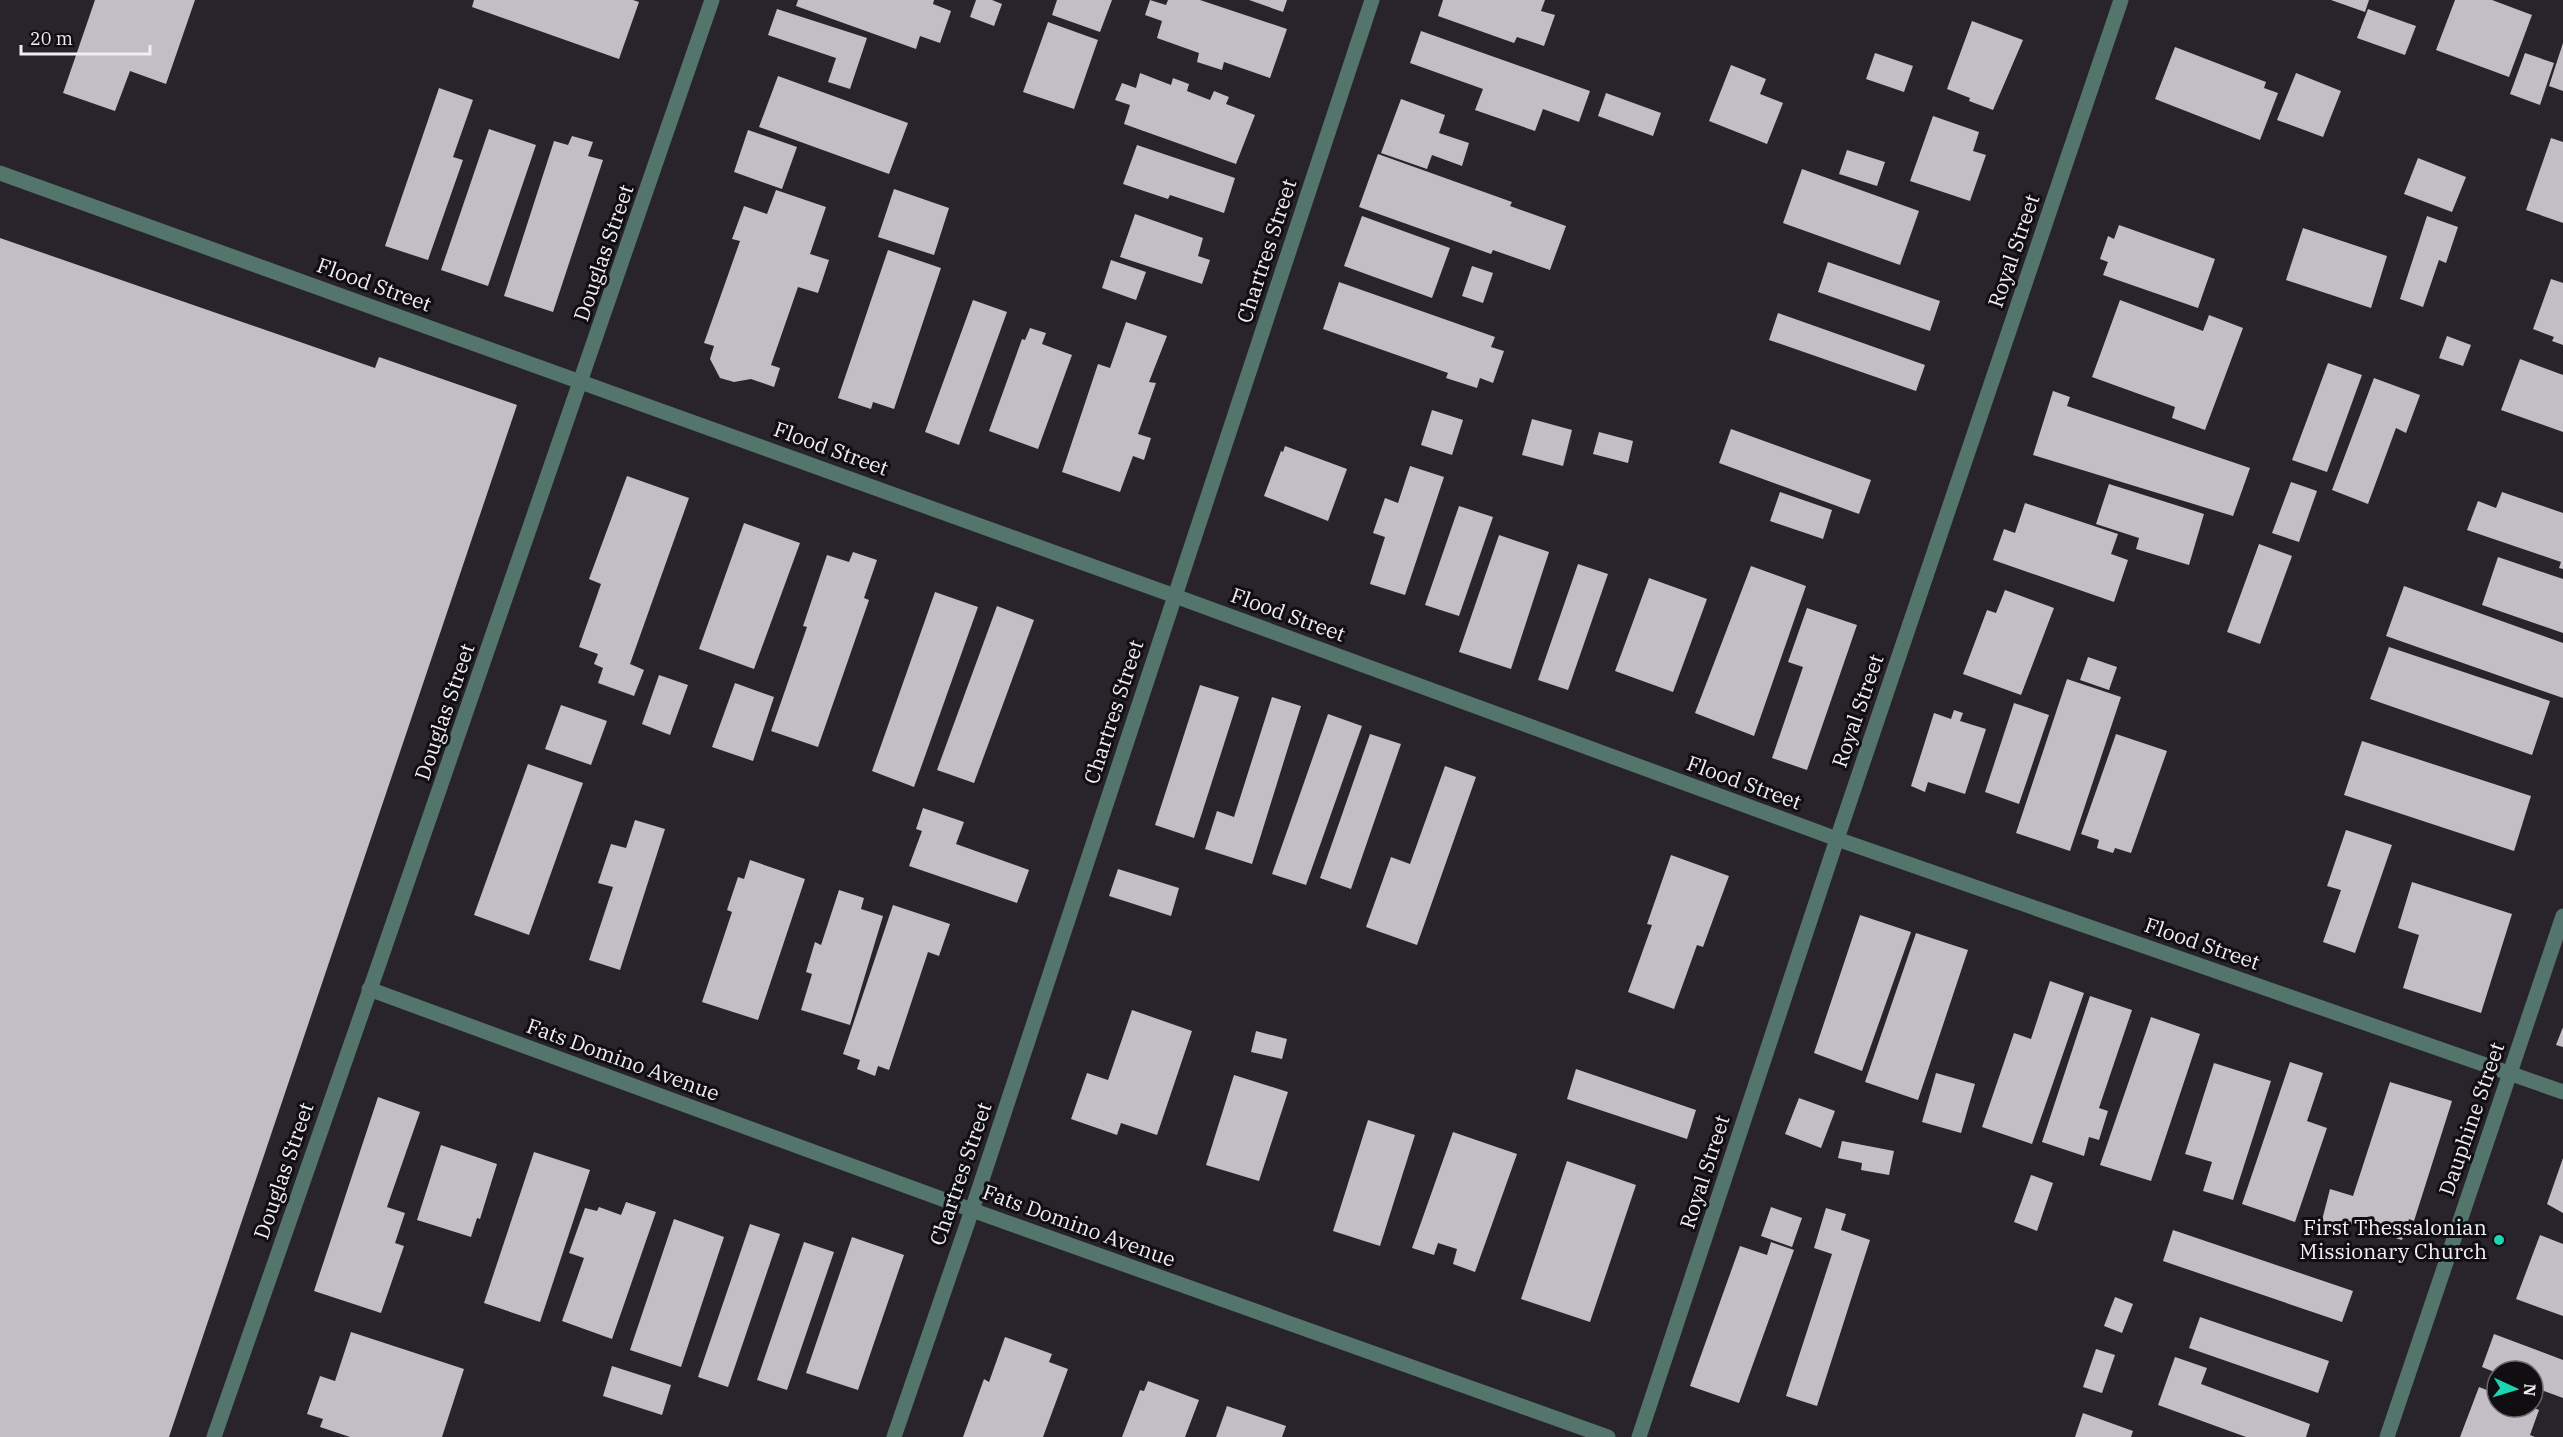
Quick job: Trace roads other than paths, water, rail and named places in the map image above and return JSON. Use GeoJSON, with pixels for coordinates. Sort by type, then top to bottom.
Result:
{"type":"FeatureCollection","features":[{"type":"Feature","properties":{"kind":"street","name":"Douglas Street"},"geometry":{"type":"LineString","coordinates":[[214,1437],[583,382],[712,0]]}},
{"type":"Feature","properties":{"kind":"street","name":"Chartres Street"},"geometry":{"type":"LineString","coordinates":[[894,1437],[972,1210],[1372,0]]}},
{"type":"Feature","properties":{"kind":"street","name":"Royal Street"},"geometry":{"type":"LineString","coordinates":[[1639,1437],[1837,839],[2121,0]]}},
{"type":"Feature","properties":{"kind":"street","name":"Flood Street"},"geometry":{"type":"LineString","coordinates":[[0,173],[1175,596],[1837,839],[2563,1092]]}},
{"type":"Feature","properties":{"kind":"street","name":"Dauphine Street"},"geometry":{"type":"LineString","coordinates":[[2387,1437],[2563,916]]}},
{"type":"Feature","properties":{"kind":"street","name":"Fats Domino Avenue"},"geometry":{"type":"LineString","coordinates":[[369,989],[972,1210],[1608,1437]]}},
{"type":"Feature","properties":{"kind":"place","name":"First Thessalonian Missionary Church"},"geometry":{"type":"Point","coordinates":[2499,1240]}}]}
